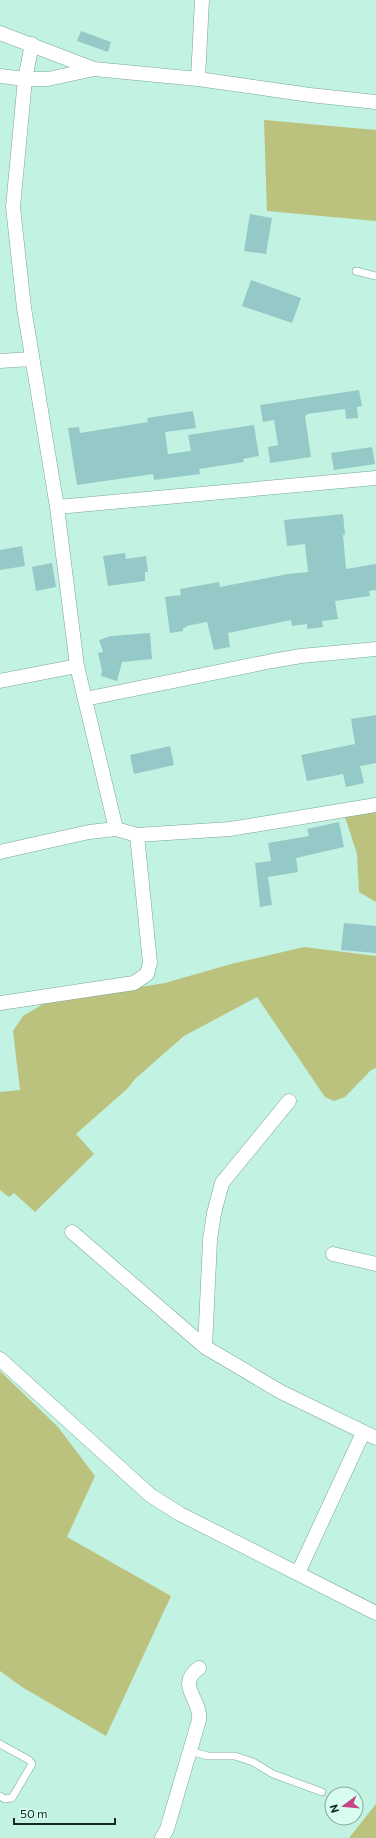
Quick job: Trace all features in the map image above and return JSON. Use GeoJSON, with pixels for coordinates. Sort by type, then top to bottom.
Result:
{"type":"FeatureCollection","features":[{"type":"Feature","properties":{"kind":"street"},"geometry":{"type":"LineString","coordinates":[[198,79],[202,0]]}},
{"type":"Feature","properties":{"kind":"street"},"geometry":{"type":"LineString","coordinates":[[0,33],[94,69],[198,79],[310,95],[376,102]]}},
{"type":"Feature","properties":{"kind":"street"},"geometry":{"type":"LineString","coordinates":[[32,44],[25,79],[13,207],[31,358],[57,507],[77,666],[116,830]]}},
{"type":"Feature","properties":{"kind":"street"},"geometry":{"type":"LineString","coordinates":[[0,76],[25,79],[48,79],[94,69]]}},
{"type":"Feature","properties":{"kind":"street"},"geometry":{"type":"LineString","coordinates":[[0,361],[31,358]]}},
{"type":"Feature","properties":{"kind":"street"},"geometry":{"type":"LineString","coordinates":[[57,507],[376,478]]}},
{"type":"Feature","properties":{"kind":"street"},"geometry":{"type":"LineString","coordinates":[[85,699],[300,656],[376,649]]}},
{"type":"Feature","properties":{"kind":"street"},"geometry":{"type":"LineString","coordinates":[[0,681],[77,666]]}},
{"type":"Feature","properties":{"kind":"street"},"geometry":{"type":"LineString","coordinates":[[0,852],[89,832],[116,830],[137,835],[230,829],[376,805]]}},
{"type":"Feature","properties":{"kind":"street"},"geometry":{"type":"LineString","coordinates":[[0,1003],[134,983],[147,974],[150,963],[137,835]]}},
{"type":"Feature","properties":{"kind":"street"},"geometry":{"type":"LineString","coordinates":[[205,1347],[210,1240],[214,1213],[222,1183],[289,1101]]}},
{"type":"Feature","properties":{"kind":"street"},"geometry":{"type":"LineString","coordinates":[[72,1232],[205,1347],[281,1392],[370,1436],[298,1573]]}},
{"type":"Feature","properties":{"kind":"street"},"geometry":{"type":"LineString","coordinates":[[333,1254],[376,1264]]}},
{"type":"Feature","properties":{"kind":"street"},"geometry":{"type":"LineString","coordinates":[[0,1359],[150,1496],[180,1514],[376,1613]]}},
{"type":"Feature","properties":{"kind":"street"},"geometry":{"type":"LineString","coordinates":[[162,1838],[167,1829],[200,1712],[191,1695],[189,1682],[192,1673],[199,1668]]}},
{"type":"Feature","properties":{"kind":"lane"},"geometry":{"type":"LineString","coordinates":[[356,271],[376,276]]}},
{"type":"Feature","properties":{"kind":"lane"},"geometry":{"type":"LineString","coordinates":[[0,1744],[30,1760],[32,1764],[12,1798],[5,1799],[0,1796]]}},
{"type":"Feature","properties":{"kind":"lane"},"geometry":{"type":"LineString","coordinates":[[189,1751],[208,1756],[235,1756],[253,1762],[273,1774],[322,1792]]}},
{"type":"Feature","properties":{"kind":"green space"},"geometry":{"type":"Polygon","coordinates":[[[264,120],[376,130],[376,221],[267,211],[264,120]]]}},
{"type":"Feature","properties":{"kind":"green space"},"geometry":{"type":"Polygon","coordinates":[[[376,809],[376,902],[359,892],[357,854],[345,817],[376,809]]]}},
{"type":"Feature","properties":{"kind":"green space"},"geometry":{"type":"Polygon","coordinates":[[[304,947],[376,956],[376,1068],[371,1070],[345,1097],[334,1101],[325,1097],[257,997],[184,1036],[76,1134],[94,1154],[35,1212],[14,1193],[9,1197],[0,1190],[0,1092],[20,1090],[13,1031],[23,1016],[45,1003],[165,983],[231,964],[304,947]]]}},
{"type":"Feature","properties":{"kind":"green space"},"geometry":{"type":"Polygon","coordinates":[[[0,1371],[58,1427],[95,1476],[67,1537],[171,1596],[106,1736],[22,1687],[0,1671],[0,1371]]]}},
{"type":"Feature","properties":{"kind":"green space"},"geometry":{"type":"Polygon","coordinates":[[[376,1804],[376,1838],[349,1838],[359,1826],[364,1826],[364,1819],[376,1804]]]}},
{"type":"Feature","properties":{"kind":"building"},"geometry":{"type":"Polygon","coordinates":[[[81,31],[111,42],[108,52],[77,41],[81,31]]]}},
{"type":"Feature","properties":{"kind":"building"},"geometry":{"type":"Polygon","coordinates":[[[250,214],[272,218],[266,254],[244,251],[250,214]]]}},
{"type":"Feature","properties":{"kind":"building"},"geometry":{"type":"Polygon","coordinates":[[[251,280],[301,298],[292,323],[242,306],[251,280]]]}},
{"type":"Feature","properties":{"kind":"building"},"geometry":{"type":"Polygon","coordinates":[[[359,390],[362,406],[357,407],[358,418],[346,419],[345,409],[307,414],[305,416],[311,457],[270,463],[268,447],[278,445],[274,420],[263,422],[260,405],[359,390]]]}},
{"type":"Feature","properties":{"kind":"building"},"geometry":{"type":"Polygon","coordinates":[[[193,411],[196,428],[165,432],[168,454],[191,451],[188,435],[254,425],[259,456],[243,459],[244,462],[199,469],[200,474],[154,480],[153,474],[77,485],[68,428],[79,427],[80,433],[148,422],[147,418],[193,411]]]}},
{"type":"Feature","properties":{"kind":"building"},"geometry":{"type":"Polygon","coordinates":[[[372,447],[375,464],[334,470],[331,453],[372,447]]]}},
{"type":"Feature","properties":{"kind":"building"},"geometry":{"type":"Polygon","coordinates":[[[343,514],[346,569],[376,564],[376,590],[369,591],[370,596],[335,601],[338,619],[322,621],[323,627],[307,629],[307,624],[292,626],[291,620],[228,633],[230,647],[214,650],[207,622],[186,626],[187,627],[183,628],[183,631],[170,633],[165,597],[181,595],[180,589],[219,582],[220,587],[288,574],[308,572],[305,544],[287,546],[284,520],[343,514]]]}},
{"type":"Feature","properties":{"kind":"building"},"geometry":{"type":"Polygon","coordinates":[[[22,546],[25,566],[0,570],[0,550],[22,546]]]}},
{"type":"Feature","properties":{"kind":"building"},"geometry":{"type":"Polygon","coordinates":[[[125,553],[126,559],[146,556],[148,572],[145,572],[145,581],[108,586],[103,556],[125,553]]]}},
{"type":"Feature","properties":{"kind":"building"},"geometry":{"type":"Polygon","coordinates":[[[52,563],[56,587],[36,591],[32,567],[52,563]]]}},
{"type":"Feature","properties":{"kind":"building"},"geometry":{"type":"Polygon","coordinates":[[[150,633],[152,659],[122,662],[117,681],[101,676],[102,671],[98,653],[103,652],[99,640],[111,636],[150,633]]]}},
{"type":"Feature","properties":{"kind":"building"},"geometry":{"type":"Polygon","coordinates":[[[376,715],[376,763],[360,766],[364,783],[346,787],[343,774],[307,781],[301,755],[355,744],[351,719],[376,715]]]}},
{"type":"Feature","properties":{"kind":"building"},"geometry":{"type":"Polygon","coordinates":[[[170,746],[174,765],[134,774],[130,755],[170,746]]]}},
{"type":"Feature","properties":{"kind":"building"},"geometry":{"type":"Polygon","coordinates":[[[339,822],[344,847],[296,858],[298,872],[268,877],[272,905],[260,907],[255,863],[271,861],[268,843],[309,836],[307,829],[339,822]]]}},
{"type":"Feature","properties":{"kind":"building"},"geometry":{"type":"Polygon","coordinates":[[[344,923],[376,926],[376,953],[341,950],[344,923]]]}}]}
